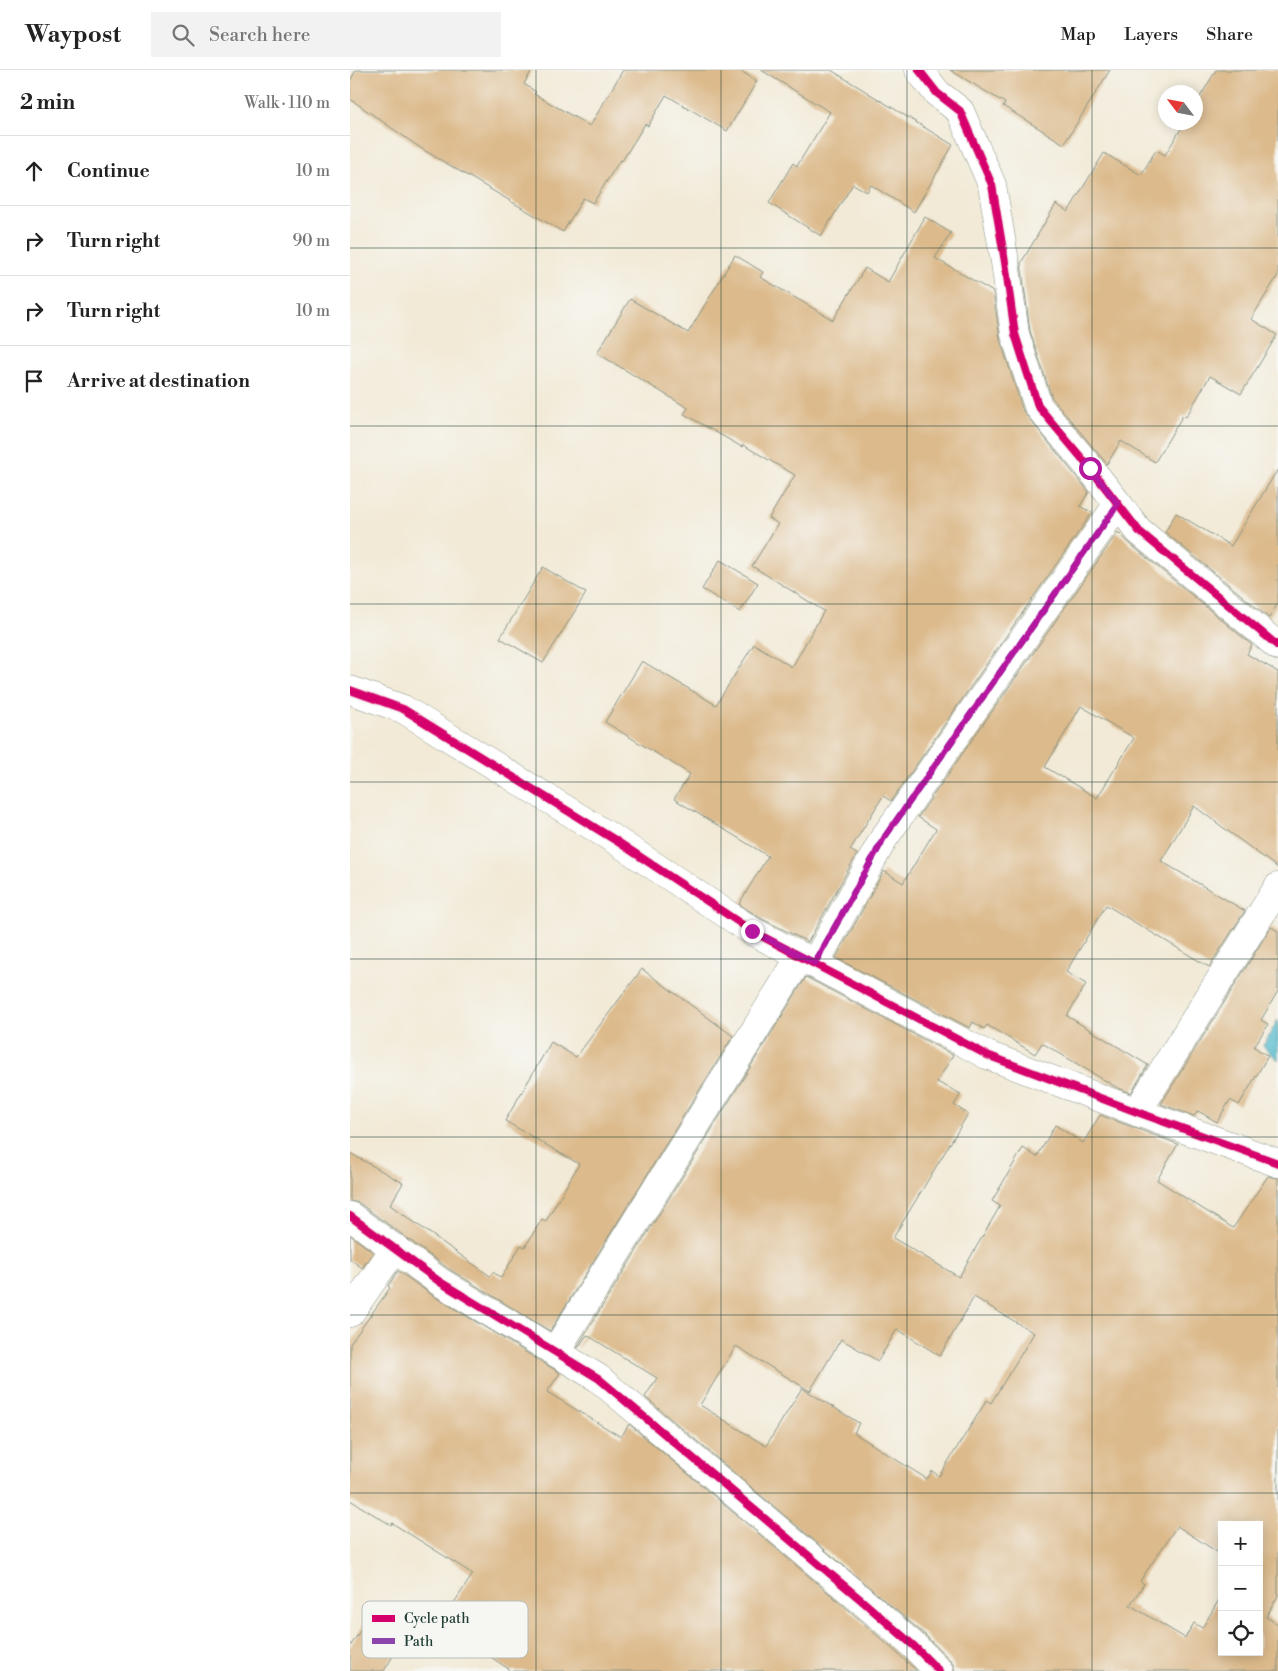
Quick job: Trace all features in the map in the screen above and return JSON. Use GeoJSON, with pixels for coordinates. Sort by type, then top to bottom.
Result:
{"type":"FeatureCollection","features":[{"type":"Feature","properties":{"kind":"street"},"geometry":{"type":"LineString","coordinates":[[919,70],[937,93],[960,111],[992,185],[1015,334],[1038,406],[1139,530],[1278,646]]}},
{"type":"Feature","properties":{"kind":"street"},"geometry":{"type":"LineString","coordinates":[[555,1352],[808,960],[884,838],[1118,504]]}},
{"type":"Feature","properties":{"kind":"street"},"geometry":{"type":"LineString","coordinates":[[350,690],[403,709],[616,840],[752,931],[987,1055],[1136,1112],[1278,1163]]}},
{"type":"Feature","properties":{"kind":"street"},"geometry":{"type":"LineString","coordinates":[[1136,1112],[1278,887]]}},
{"type":"Feature","properties":{"kind":"street"},"geometry":{"type":"LineString","coordinates":[[350,1216],[440,1282],[598,1378],[867,1605],[914,1646],[939,1671]]}},
{"type":"Feature","properties":{"kind":"street"},"geometry":{"type":"LineString","coordinates":[[350,1313],[395,1248]]}},
{"type":"Feature","properties":{"kind":"water"},"geometry":{"type":"Polygon","coordinates":[[[1278,1020],[1278,1060],[1263,1046],[1278,1020]]]}},
{"type":"Feature","properties":{"kind":"building"},"geometry":{"type":"Polygon","coordinates":[[[356,70],[532,70],[524,84],[536,92],[534,94],[590,126],[623,70],[739,70],[757,81],[727,131],[666,95],[648,126],[645,124],[593,203],[583,198],[563,232],[422,149],[350,99],[350,81],[356,70]]]}},
{"type":"Feature","properties":{"kind":"building"},"geometry":{"type":"Polygon","coordinates":[[[761,70],[831,70],[953,145],[914,212],[871,185],[867,192],[853,184],[821,236],[769,203],[793,163],[797,166],[830,112],[761,70]]]}},
{"type":"Feature","properties":{"kind":"building"},"geometry":{"type":"Polygon","coordinates":[[[950,70],[1110,70],[1064,144],[1003,106],[1005,103],[950,70]]]}},
{"type":"Feature","properties":{"kind":"building"},"geometry":{"type":"Polygon","coordinates":[[[1216,70],[1278,70],[1278,275],[1251,319],[1277,335],[1241,394],[1210,376],[1186,417],[1183,415],[1155,462],[1121,441],[1107,464],[1052,398],[1030,331],[1021,263],[1056,204],[1068,212],[1104,153],[1141,175],[1156,150],[1165,155],[1180,130],[1203,130],[1203,92],[1216,70]]]}},
{"type":"Feature","properties":{"kind":"building"},"geometry":{"type":"Polygon","coordinates":[[[925,217],[951,233],[935,258],[993,292],[1000,339],[1023,411],[1089,492],[1080,506],[1092,513],[891,801],[883,796],[850,850],[857,854],[808,942],[760,918],[739,904],[768,856],[674,799],[690,774],[605,722],[642,661],[716,705],[754,644],[792,667],[824,611],[752,566],[778,524],[769,518],[795,475],[684,414],[688,408],[597,353],[630,299],[688,333],[735,255],[763,272],[760,277],[833,320],[865,268],[888,282],[925,217]]]}},
{"type":"Feature","properties":{"kind":"building"},"geometry":{"type":"Polygon","coordinates":[[[1278,469],[1278,603],[1269,618],[1165,532],[1176,513],[1231,546],[1278,469]]]}},
{"type":"Feature","properties":{"kind":"building"},"geometry":{"type":"Polygon","coordinates":[[[1118,532],[1252,645],[1247,654],[1278,672],[1278,868],[1194,806],[1161,861],[1245,911],[1209,967],[1106,905],[1066,972],[1086,984],[1067,1016],[1148,1065],[1131,1093],[1116,1087],[1042,1043],[1035,1054],[987,1025],[984,1029],[973,1022],[970,1028],[836,958],[884,871],[903,883],[936,829],[918,817],[1118,532]],[[1081,706],[1045,767],[1097,798],[1134,738],[1081,706]]]}},
{"type":"Feature","properties":{"kind":"building"},"geometry":{"type":"Polygon","coordinates":[[[720,560],[758,583],[740,612],[702,589],[720,560]]]}},
{"type":"Feature","properties":{"kind":"building"},"geometry":{"type":"Polygon","coordinates":[[[543,567],[586,593],[543,663],[500,638],[543,567]]]}},
{"type":"Feature","properties":{"kind":"building"},"geometry":{"type":"Polygon","coordinates":[[[1271,927],[1278,931],[1278,991],[1261,1020],[1268,1024],[1254,1047],[1268,1056],[1239,1105],[1230,1100],[1217,1122],[1198,1111],[1194,1116],[1161,1104],[1271,927]]]}},
{"type":"Feature","properties":{"kind":"building"},"geometry":{"type":"Polygon","coordinates":[[[642,969],[733,1036],[550,1331],[449,1269],[359,1203],[350,1201],[350,1153],[403,1183],[390,1205],[490,1276],[493,1272],[501,1278],[521,1245],[525,1247],[542,1219],[546,1221],[579,1164],[505,1121],[551,1042],[576,1057],[642,969]]]}},
{"type":"Feature","properties":{"kind":"building"},"geometry":{"type":"Polygon","coordinates":[[[806,977],[953,1055],[937,1082],[961,1094],[954,1105],[968,1114],[893,1238],[959,1277],[1000,1206],[992,1201],[1023,1148],[1037,1157],[1055,1125],[1083,1143],[1100,1115],[1178,1144],[1157,1180],[1233,1228],[1268,1176],[1278,1178],[1278,1596],[1266,1617],[1278,1624],[1278,1671],[954,1671],[954,1666],[950,1660],[924,1634],[645,1397],[657,1378],[587,1335],[578,1348],[806,977]],[[974,1297],[940,1356],[897,1329],[878,1361],[841,1339],[810,1391],[736,1346],[700,1405],[766,1446],[802,1388],[859,1423],[854,1433],[927,1479],[932,1471],[939,1476],[987,1400],[991,1403],[1034,1333],[974,1297]],[[1218,1521],[1218,1552],[1177,1526],[1140,1581],[1144,1584],[1130,1605],[1185,1638],[1194,1623],[1202,1628],[1218,1602],[1218,1656],[1263,1656],[1263,1521],[1218,1521]]]}},
{"type":"Feature","properties":{"kind":"building"},"geometry":{"type":"Polygon","coordinates":[[[350,1235],[373,1252],[362,1268],[350,1259],[350,1235]]]}},
{"type":"Feature","properties":{"kind":"building"},"geometry":{"type":"Polygon","coordinates":[[[398,1271],[432,1295],[560,1373],[547,1392],[621,1437],[629,1424],[850,1611],[917,1671],[512,1671],[492,1658],[528,1658],[528,1601],[455,1601],[473,1574],[392,1523],[391,1525],[350,1500],[350,1344],[390,1288],[388,1286],[398,1271]]]}},
{"type":"Feature","properties":{"kind":"building"},"geometry":{"type":"Polygon","coordinates":[[[362,1627],[362,1658],[392,1658],[384,1671],[350,1671],[350,1647],[362,1627]]]}},
{"type":"Feature","properties":{"kind":"marked path"},"geometry":{"type":"LineString","coordinates":[[815,963],[884,838],[1118,504]]}},
{"type":"Feature","properties":{"kind":"cycle path"},"geometry":{"type":"LineString","coordinates":[[919,70],[937,93],[960,111],[992,185],[1015,334],[1038,406],[1139,531],[1278,646]]}},
{"type":"Feature","properties":{"kind":"cycle path"},"geometry":{"type":"LineString","coordinates":[[350,690],[403,709],[615,840],[752,931],[987,1055],[1278,1163]]}},
{"type":"Feature","properties":{"kind":"cycle path"},"geometry":{"type":"LineString","coordinates":[[350,1216],[440,1282],[598,1378],[860,1599],[914,1646],[939,1671]]}},
{"type":"Feature","properties":{"kind":"route"},"geometry":{"type":"LineString","coordinates":[[752,931],[815,963],[884,838],[1118,504],[1090,468]]}}]}
